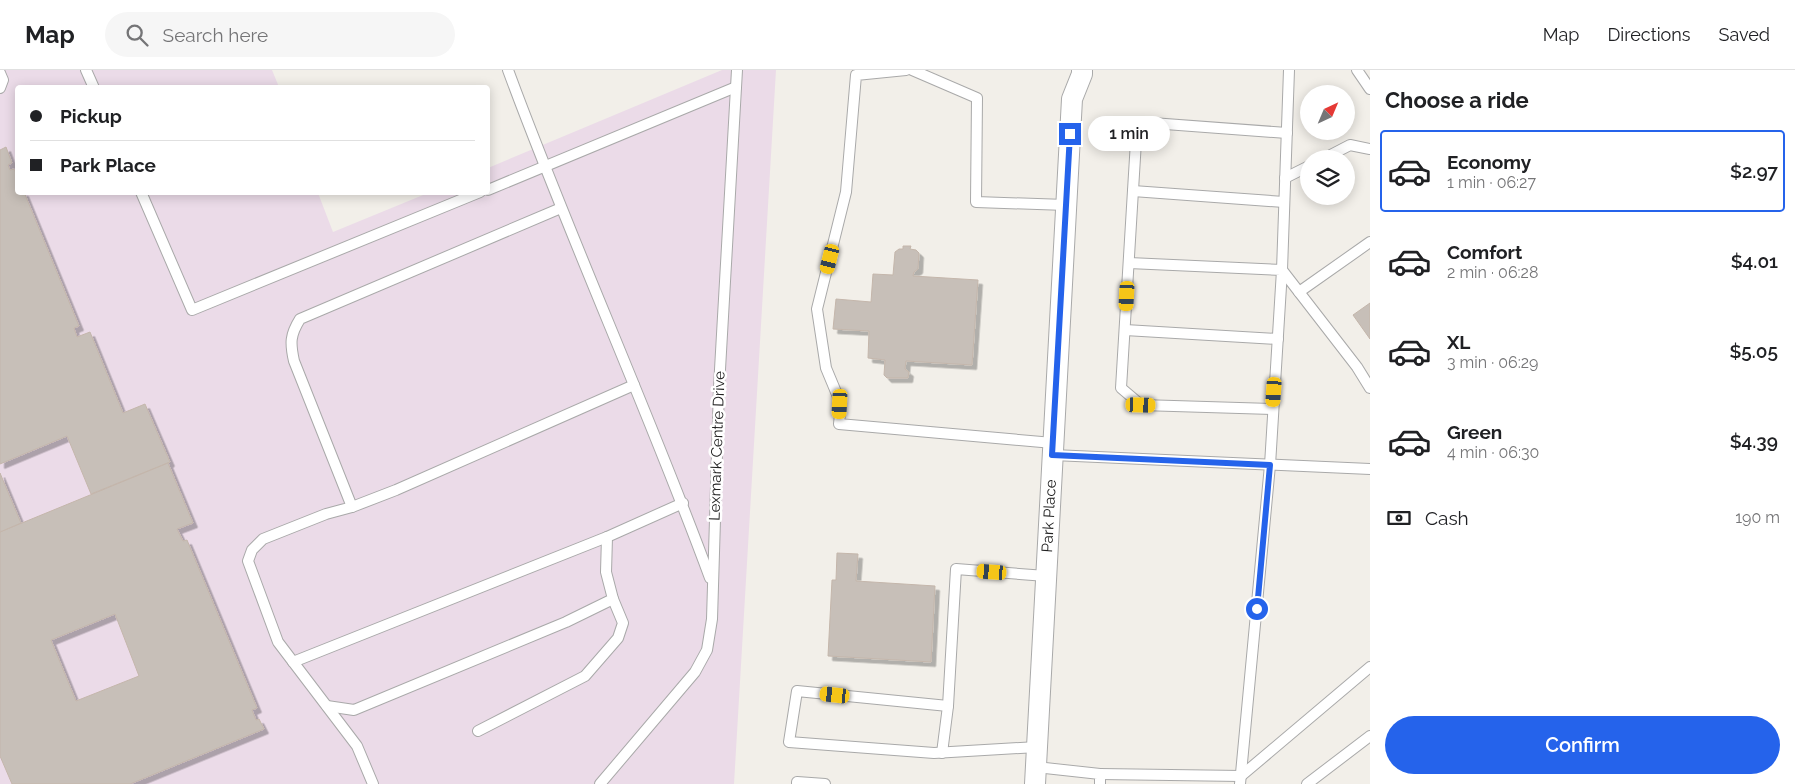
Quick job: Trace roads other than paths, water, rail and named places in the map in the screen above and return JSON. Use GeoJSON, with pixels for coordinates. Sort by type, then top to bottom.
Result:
{"type":"FeatureCollection","features":[{"type":"Feature","properties":{"kind":"street","name":"Park Place"},"geometry":{"type":"LineString","coordinates":[[1035,776],[1072,99],[1083,71]]}},
{"type":"Feature","properties":{"kind":"lane"},"geometry":{"type":"LineString","coordinates":[[86,70],[93,85]]}},
{"type":"Feature","properties":{"kind":"lane"},"geometry":{"type":"LineString","coordinates":[[508,70],[544,167],[683,503],[712,581]]}},
{"type":"Feature","properties":{"kind":"lane","name":"Lexmark Centre Drive"},"geometry":{"type":"LineString","coordinates":[[600,784],[695,672],[707,650],[712,619],[718,388],[737,70]]}},
{"type":"Feature","properties":{"kind":"lane"},"geometry":{"type":"LineString","coordinates":[[906,70],[856,75],[846,192],[817,309],[826,368],[840,404],[839,424],[1053,449],[1270,465],[1370,469]]}},
{"type":"Feature","properties":{"kind":"lane"},"geometry":{"type":"LineString","coordinates":[[912,70],[977,98],[976,202],[1066,205]]}},
{"type":"Feature","properties":{"kind":"lane"},"geometry":{"type":"LineString","coordinates":[[1240,780],[1270,465],[1282,270],[1289,70]]}},
{"type":"Feature","properties":{"kind":"lane"},"geometry":{"type":"LineString","coordinates":[[1357,70],[1370,89]]}},
{"type":"Feature","properties":{"kind":"lane"},"geometry":{"type":"LineString","coordinates":[[0,73],[3,80],[0,88]]}},
{"type":"Feature","properties":{"kind":"lane"},"geometry":{"type":"LineString","coordinates":[[490,189],[736,87]]}},
{"type":"Feature","properties":{"kind":"lane"},"geometry":{"type":"LineString","coordinates":[[1273,409],[1141,405],[1121,388],[1136,141],[1152,123],[1287,133]]}},
{"type":"Feature","properties":{"kind":"lane"},"geometry":{"type":"LineString","coordinates":[[1340,150],[1350,145],[1370,148]]}},
{"type":"Feature","properties":{"kind":"lane"},"geometry":{"type":"LineString","coordinates":[[1285,178],[1300,170]]}},
{"type":"Feature","properties":{"kind":"lane"},"geometry":{"type":"LineString","coordinates":[[1133,191],[1284,202]]}},
{"type":"Feature","properties":{"kind":"lane"},"geometry":{"type":"LineString","coordinates":[[142,195],[192,310],[473,195]]}},
{"type":"Feature","properties":{"kind":"lane"},"geometry":{"type":"LineString","coordinates":[[352,507],[294,361],[290,345],[293,330],[300,319],[561,208]]}},
{"type":"Feature","properties":{"kind":"lane"},"geometry":{"type":"LineString","coordinates":[[1300,292],[1370,242]]}},
{"type":"Feature","properties":{"kind":"lane"},"geometry":{"type":"LineString","coordinates":[[1129,263],[1282,270],[1357,367],[1370,388]]}},
{"type":"Feature","properties":{"kind":"lane"},"geometry":{"type":"LineString","coordinates":[[1125,330],[1278,339]]}},
{"type":"Feature","properties":{"kind":"lane"},"geometry":{"type":"LineString","coordinates":[[373,784],[358,746],[278,642],[248,561],[252,550],[263,539],[326,514],[352,507],[396,490],[634,385]]}},
{"type":"Feature","properties":{"kind":"lane"},"geometry":{"type":"LineString","coordinates":[[293,662],[607,537],[683,503]]}},
{"type":"Feature","properties":{"kind":"lane"},"geometry":{"type":"LineString","coordinates":[[478,731],[585,676],[618,638],[623,623],[613,599],[606,572],[607,537]]}},
{"type":"Feature","properties":{"kind":"lane"},"geometry":{"type":"LineString","coordinates":[[942,753],[948,706],[956,569],[1046,576]]}},
{"type":"Feature","properties":{"kind":"lane"},"geometry":{"type":"LineString","coordinates":[[326,706],[354,710],[566,622],[613,599]]}},
{"type":"Feature","properties":{"kind":"lane"},"geometry":{"type":"LineString","coordinates":[[1240,780],[1370,667]]}},
{"type":"Feature","properties":{"kind":"lane"},"geometry":{"type":"LineString","coordinates":[[948,706],[797,691],[788,742],[942,753],[1037,747]]}},
{"type":"Feature","properties":{"kind":"lane"},"geometry":{"type":"LineString","coordinates":[[1307,784],[1370,736]]}},
{"type":"Feature","properties":{"kind":"lane"},"geometry":{"type":"LineString","coordinates":[[1035,776],[1100,779],[1240,780],[1248,784]]}},
{"type":"Feature","properties":{"kind":"lane"},"geometry":{"type":"LineString","coordinates":[[797,784],[797,782],[825,784]]}}]}
